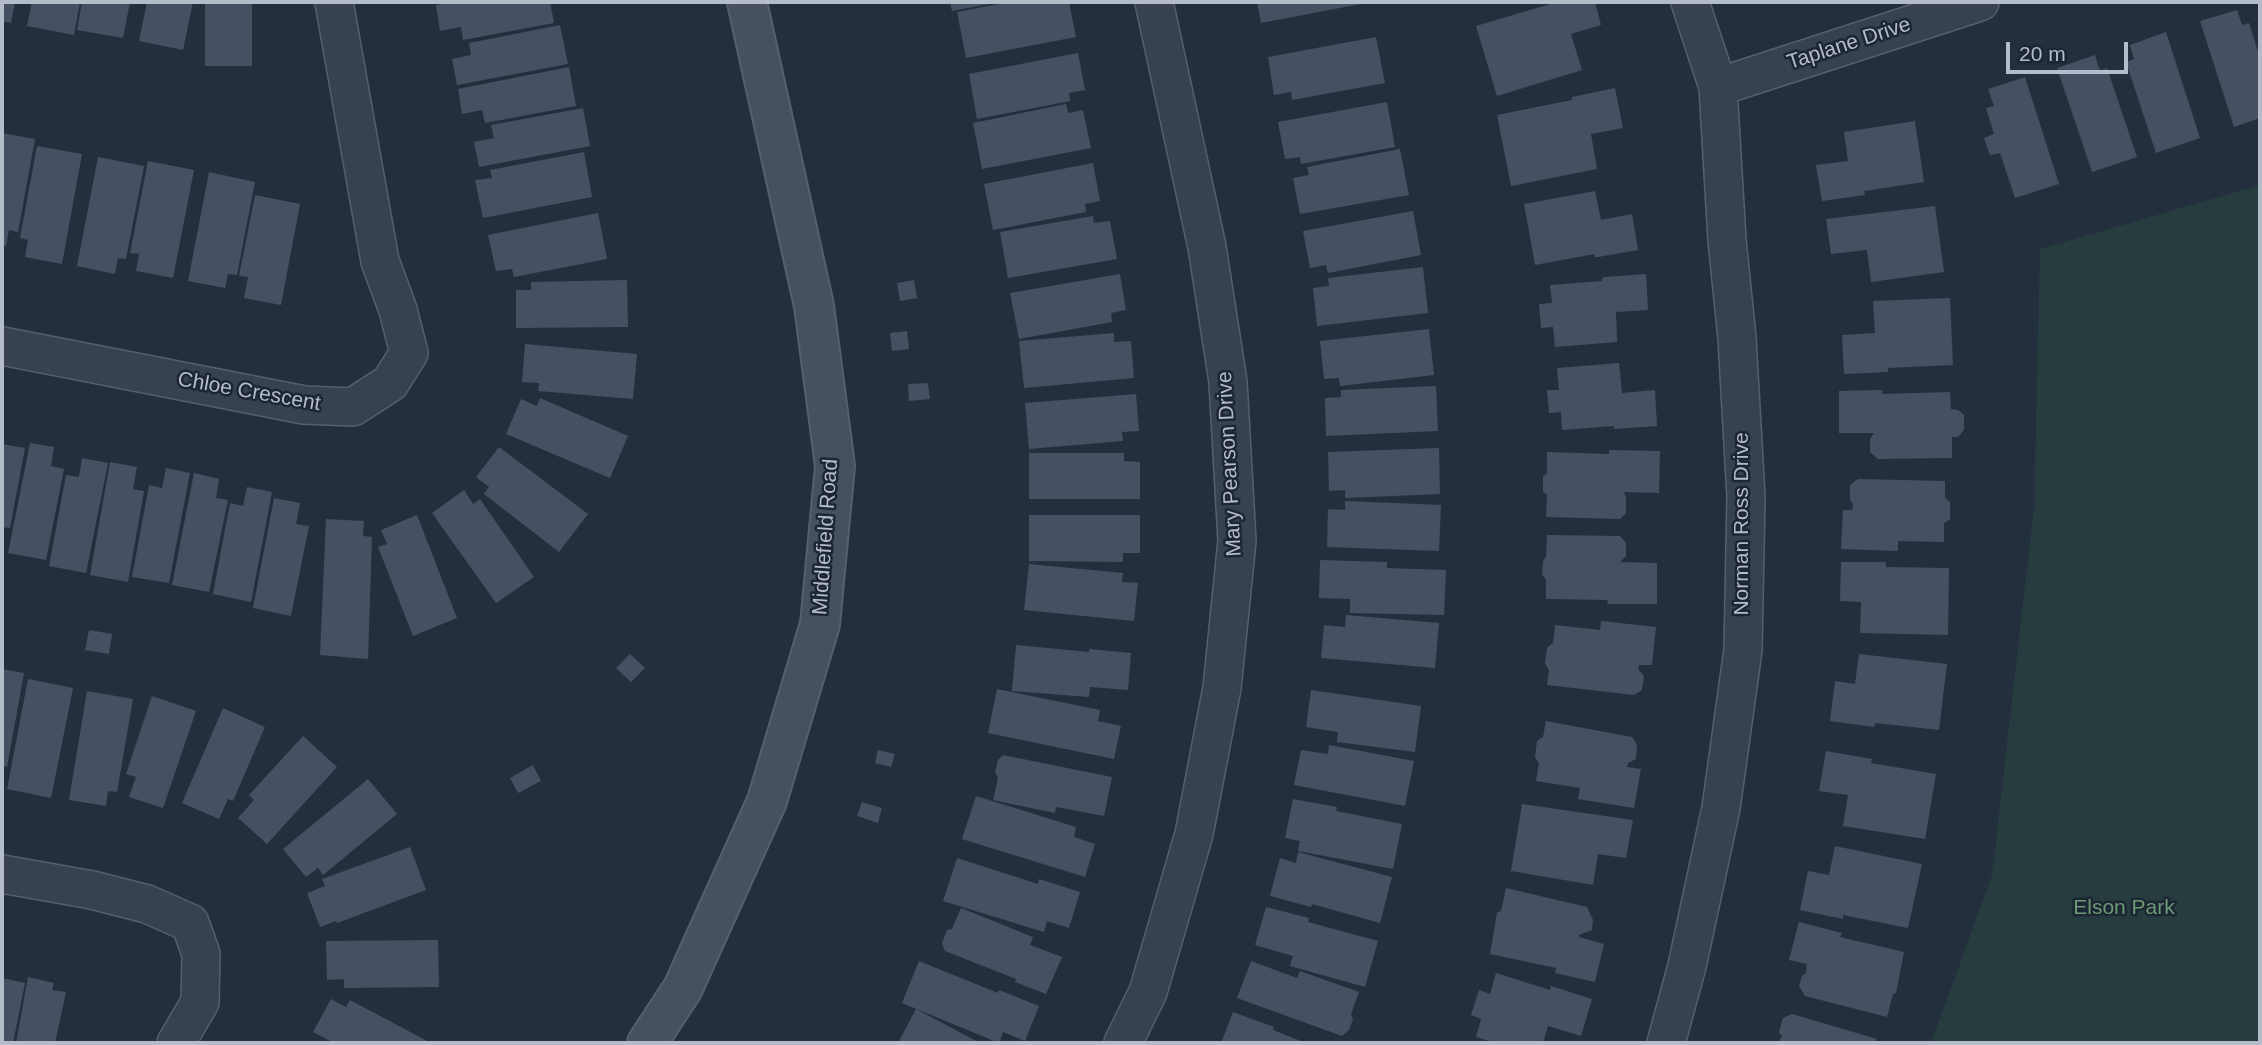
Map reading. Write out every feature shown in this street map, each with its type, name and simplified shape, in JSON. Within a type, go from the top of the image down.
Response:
[{"type":"main road","name":"Middlefield Road","points":[[647,1043],[683,988],[767,801],[820,624],[834,479],[835,466],[814,306],[747,2]]},
{"type":"street","name":"Chloe Crescent","points":[[2,346],[304,405],[353,407],[390,383],[410,353],[380,261],[334,2]]},
{"type":"street","name":"Mary Pearson Drive","points":[[1123,1043],[1148,992],[1194,834],[1222,688],[1237,541],[1228,382],[1207,247],[1154,2]]},
{"type":"street","name":"Norman Ross Drive","points":[[1665,1043],[1687,967],[1721,808],[1742,650],[1746,497],[1718,87],[1690,2]]},
{"type":"street","name":"Taplane Drive","points":[[1718,87],[1980,2]]},
{"type":"street","points":[[2,874],[92,890],[147,904],[190,923],[201,954],[200,1002],[176,1043]]},
{"type":"green space","name":"Elson Park","points":[[2260,185],[2260,1043],[1931,1043],[1992,875],[2034,507],[2040,249]]},
{"type":"building","points":[[2,2],[15,2],[11,23],[2,21]]},
{"type":"building","points":[[32,2],[80,2],[74,35],[27,26]]},
{"type":"building","points":[[82,2],[130,2],[123,38],[77,30]]},
{"type":"building","points":[[147,2],[193,2],[183,50],[139,41]]},
{"type":"building","points":[[205,2],[252,2],[252,66],[205,66]]},
{"type":"building","points":[[454,2],[550,2],[554,23],[463,40],[461,27],[440,31],[436,5]]},
{"type":"building","points":[[950,2],[993,2],[994,3],[952,11]]},
{"type":"building","points":[[1009,2],[1069,2],[1076,37],[966,58],[957,12]]},
{"type":"building","points":[[1257,2],[1366,2],[1366,3],[1261,23]]},
{"type":"building","points":[[1549,2],[1595,2],[1601,25],[1571,34],[1582,70],[1497,96],[1476,26],[1550,4]]},
{"type":"building","points":[[2237,10],[2242,25],[2249,23],[2260,58],[2260,118],[2234,127],[2200,21]]},
{"type":"building","points":[[560,25],[568,64],[457,85],[452,59],[471,55],[469,43]]},
{"type":"building","points":[[2166,32],[2200,138],[2156,153],[2126,62],[2134,59],[2130,45]]},
{"type":"building","points":[[1376,37],[1385,83],[1292,100],[1291,92],[1274,95],[1268,57]]},
{"type":"building","points":[[1078,53],[1085,90],[1069,93],[1070,101],[977,119],[969,74]]},
{"type":"building","points":[[2095,55],[2100,71],[2107,68],[2137,157],[2092,172],[2057,68]]},
{"type":"building","points":[[569,67],[576,106],[485,123],[482,110],[462,114],[458,89]]},
{"type":"building","points":[[2025,77],[2059,184],[2015,198],[2000,153],[1990,155],[1984,138],[1994,134],[1986,108],[1994,106],[1988,89]]},
{"type":"building","points":[[1615,88],[1623,128],[1591,134],[1597,169],[1511,186],[1497,115],[1572,100],[1572,97]]},
{"type":"building","points":[[1387,102],[1395,147],[1301,164],[1300,157],[1285,159],[1278,122]]},
{"type":"building","points":[[1066,104],[1068,113],[1083,110],[1091,148],[982,169],[973,123]]},
{"type":"building","points":[[583,108],[590,146],[479,167],[474,142],[494,138],[491,125]]},
{"type":"building","points":[[1915,121],[1924,182],[1864,191],[1865,195],[1822,201],[1816,165],[1848,161],[1844,132]]},
{"type":"building","points":[[2,133],[35,139],[18,232],[9,230],[6,246],[2,245]]},
{"type":"building","points":[[37,146],[82,154],[62,264],[25,257],[28,240],[20,238]]},
{"type":"building","points":[[1400,149],[1409,195],[1300,214],[1293,178],[1309,175],[1307,167]]},
{"type":"building","points":[[584,152],[592,197],[483,218],[475,180],[492,178],[490,170]]},
{"type":"building","points":[[98,157],[144,166],[126,259],[118,258],[115,274],[77,266]]},
{"type":"building","points":[[148,161],[194,170],[173,278],[136,271],[139,254],[130,253]]},
{"type":"building","points":[[1093,163],[1100,201],[1085,204],[1086,212],[993,230],[984,184]]},
{"type":"building","points":[[209,172],[255,182],[237,275],[228,274],[225,288],[188,281]]},
{"type":"building","points":[[1595,191],[1601,220],[1632,214],[1638,250],[1598,257],[1595,257],[1595,254],[1535,265],[1524,204]]},
{"type":"building","points":[[255,195],[300,204],[281,305],[244,298],[248,277],[239,276]]},
{"type":"building","points":[[1935,206],[1944,272],[1871,282],[1867,250],[1831,254],[1826,219]]},
{"type":"building","points":[[1413,211],[1421,255],[1328,273],[1326,265],[1310,268],[1303,231]]},
{"type":"building","points":[[598,213],[607,259],[514,277],[512,269],[496,271],[488,235]]},
{"type":"building","points":[[1093,216],[1094,223],[1110,221],[1117,259],[1008,278],[1000,232]]},
{"type":"building","points":[[1423,267],[1428,313],[1317,326],[1313,288],[1329,286],[1328,278]]},
{"type":"building","points":[[1120,274],[1126,310],[1111,313],[1112,322],[1019,339],[1010,293]]},
{"type":"building","points":[[1646,274],[1648,310],[1616,312],[1617,342],[1555,347],[1553,327],[1541,328],[1539,304],[1552,303],[1550,285]]},
{"type":"building","points":[[627,280],[628,327],[516,328],[516,290],[531,290],[531,282]]},
{"type":"building","points":[[914,280],[917,298],[900,301],[897,283]]},
{"type":"building","points":[[1950,298],[1953,365],[1888,368],[1888,372],[1844,374],[1842,335],[1875,333],[1873,301]]},
{"type":"building","points":[[1429,329],[1434,375],[1340,386],[1339,378],[1324,379],[1320,341]]},
{"type":"building","points":[[907,331],[909,349],[892,351],[890,333]]},
{"type":"building","points":[[1114,333],[1114,342],[1131,341],[1134,378],[1024,388],[1019,341]]},
{"type":"building","points":[[525,344],[637,354],[633,399],[538,391],[539,383],[522,382]]},
{"type":"building","points":[[1619,363],[1622,393],[1655,390],[1657,426],[1562,430],[1561,412],[1549,413],[1547,390],[1559,390],[1557,368]]},
{"type":"building","points":[[928,383],[930,399],[909,401],[908,384]]},
{"type":"building","points":[[1436,386],[1438,431],[1326,436],[1325,398],[1341,397],[1341,390]]},
{"type":"building","points":[[1882,390],[1882,394],[1950,392],[1951,409],[1964,415],[1964,430],[1958,437],[1952,437],[1952,458],[1878,459],[1870,452],[1870,439],[1874,433],[1839,433],[1839,391]]},
{"type":"building","points":[[1136,394],[1139,431],[1122,432],[1123,441],[1029,449],[1025,403]]},
{"type":"building","points":[[540,398],[628,436],[610,478],[506,434],[521,399],[537,406]]},
{"type":"building","points":[[30,443],[54,447],[51,466],[64,469],[46,560],[8,553]]},
{"type":"building","points":[[2,444],[25,448],[10,528],[2,527]]},
{"type":"building","points":[[499,447],[588,514],[559,552],[484,494],[489,487],[476,477]]},
{"type":"building","points":[[1439,448],[1440,494],[1345,498],[1345,490],[1329,491],[1328,452]]},
{"type":"building","points":[[1609,450],[1660,451],[1659,493],[1624,492],[1626,513],[1620,519],[1546,517],[1547,495],[1543,492],[1543,477],[1547,473],[1547,452],[1609,454]]},
{"type":"building","points":[[1029,453],[1124,453],[1124,461],[1140,462],[1140,499],[1029,499]]},
{"type":"building","points":[[82,458],[108,463],[86,573],[49,566],[66,475],[79,477]]},
{"type":"building","points":[[110,462],[137,467],[133,489],[144,491],[128,582],[90,575]]},
{"type":"building","points":[[166,468],[190,473],[169,583],[132,577],[149,485],[162,488]]},
{"type":"building","points":[[194,473],[219,479],[216,498],[228,500],[209,592],[172,585]]},
{"type":"building","points":[[1858,479],[1945,481],[1945,498],[1950,502],[1950,519],[1944,523],[1944,542],[1898,541],[1898,551],[1841,549],[1843,510],[1852,510],[1850,485]]},
{"type":"building","points":[[247,487],[272,492],[251,602],[213,594],[230,503],[243,506]]},
{"type":"building","points":[[464,490],[473,504],[480,499],[534,577],[496,603],[432,513]]},
{"type":"building","points":[[274,498],[300,503],[296,524],[309,526],[291,616],[253,608]]},
{"type":"building","points":[[1345,501],[1441,505],[1439,551],[1327,547],[1328,509],[1345,510]]},
{"type":"building","points":[[417,515],[457,618],[413,636],[378,547],[387,544],[381,530]]},
{"type":"building","points":[[1029,515],[1140,515],[1140,553],[1123,553],[1123,562],[1029,561]]},
{"type":"building","points":[[326,519],[364,521],[363,536],[372,537],[368,659],[320,655]]},
{"type":"building","points":[[1547,535],[1620,536],[1626,543],[1626,556],[1620,562],[1657,563],[1657,604],[1607,604],[1608,600],[1546,599],[1546,579],[1542,575]]},
{"type":"building","points":[[1320,560],[1387,562],[1387,568],[1446,570],[1444,615],[1350,613],[1350,599],[1319,598]]},
{"type":"building","points":[[1841,562],[1886,562],[1886,567],[1949,568],[1948,635],[1860,633],[1861,602],[1840,601]]},
{"type":"building","points":[[1029,564],[1123,573],[1122,582],[1138,583],[1134,621],[1024,610]]},
{"type":"building","points":[[1346,615],[1439,623],[1435,668],[1321,658],[1324,625],[1345,627]]},
{"type":"building","points":[[1601,621],[1656,627],[1652,665],[1639,665],[1638,669],[1644,676],[1642,690],[1634,695],[1547,685],[1547,648],[1553,643],[1555,625],[1600,630]]},
{"type":"building","points":[[89,630],[112,634],[109,654],[85,650]]},
{"type":"building","points":[[1016,645],[1131,653],[1128,690],[1090,687],[1089,697],[1012,691]]},
{"type":"building","points":[[630,654],[645,668],[631,682],[616,668]]},
{"type":"building","points":[[1859,654],[1947,664],[1939,730],[1875,723],[1874,727],[1830,721],[1835,681],[1855,684]]},
{"type":"building","points":[[2,669],[24,673],[7,767],[2,766]]},
{"type":"building","points":[[28,679],[73,688],[51,798],[7,789]]},
{"type":"building","points":[[997,689],[1100,710],[1098,721],[1121,726],[1114,759],[988,733]]},
{"type":"building","points":[[1311,690],[1421,706],[1415,752],[1337,742],[1338,732],[1306,727]]},
{"type":"building","points":[[87,691],[133,699],[117,792],[108,791],[106,806],[69,800]]},
{"type":"building","points":[[152,696],[196,711],[163,808],[129,797],[136,777],[126,774]]},
{"type":"building","points":[[223,708],[265,727],[233,801],[228,799],[219,819],[182,803]]},
{"type":"building","points":[[1546,721],[1632,737],[1637,745],[1636,759],[1628,763],[1627,767],[1641,769],[1634,808],[1578,799],[1580,788],[1536,781],[1539,763],[1535,757],[1537,741],[1543,737]]},
{"type":"building","points":[[303,736],[337,767],[267,844],[238,818],[254,800],[249,795]]},
{"type":"building","points":[[1329,745],[1414,761],[1405,806],[1294,785],[1301,750],[1328,754]]},
{"type":"building","points":[[878,750],[895,754],[891,767],[875,763]]},
{"type":"building","points":[[1826,751],[1872,759],[1871,763],[1936,774],[1925,839],[1843,826],[1848,795],[1819,791]]},
{"type":"building","points":[[1003,755],[1112,777],[1104,816],[1056,807],[1055,813],[993,800],[998,778],[995,772],[998,760]]},
{"type":"building","points":[[533,765],[541,781],[518,793],[510,778]]},
{"type":"building","points":[[368,779],[397,814],[323,875],[318,868],[306,877],[283,849]]},
{"type":"building","points":[[976,796],[1076,827],[1074,837],[1095,844],[1085,877],[962,839]]},
{"type":"building","points":[[1293,799],[1402,824],[1393,869],[1298,851],[1300,841],[1285,838]]},
{"type":"building","points":[[862,802],[882,808],[878,823],[857,816]]},
{"type":"building","points":[[1522,804],[1633,820],[1626,858],[1598,854],[1593,885],[1511,871]]},
{"type":"building","points":[[1835,846],[1922,864],[1908,928],[1843,915],[1843,919],[1800,910],[1808,871],[1829,875]]},
{"type":"building","points":[[410,847],[426,890],[320,927],[307,893],[325,886],[322,879]]},
{"type":"building","points":[[1298,852],[1392,877],[1380,923],[1312,904],[1311,907],[1270,896],[1280,858],[1296,863]]},
{"type":"building","points":[[957,858],[1038,884],[1039,879],[1080,892],[1069,928],[1047,921],[1044,932],[943,901]]},
{"type":"building","points":[[1506,888],[1587,907],[1593,920],[1592,930],[1579,937],[1604,944],[1595,982],[1555,973],[1556,968],[1490,954],[1497,913],[1501,911]]},
{"type":"building","points":[[1266,907],[1309,918],[1308,922],[1378,941],[1365,987],[1290,966],[1293,956],[1255,945]]},
{"type":"building","points":[[961,908],[1033,937],[1030,945],[1062,957],[1046,994],[945,951],[942,943],[947,930],[952,929]]},
{"type":"building","points":[[1799,922],[1842,933],[1840,937],[1904,952],[1896,993],[1893,994],[1887,1017],[1805,996],[1799,986],[1806,973],[1807,964],[1789,960]]},
{"type":"building","points":[[438,940],[439,987],[344,988],[344,979],[327,980],[326,941]]},
{"type":"building","points":[[919,961],[998,993],[999,990],[1039,1006],[1025,1041],[1003,1032],[999,1043],[902,1003]]},
{"type":"building","points":[[1251,961],[1297,978],[1300,971],[1359,992],[1351,1014],[1353,1019],[1349,1030],[1342,1036],[1237,998]]},
{"type":"building","points":[[1496,973],[1550,990],[1551,986],[1592,999],[1581,1036],[1548,1026],[1543,1043],[1496,1043],[1476,1037],[1481,1019],[1471,1015],[1479,990],[1490,994]]},
{"type":"building","points":[[28,977],[54,983],[52,990],[66,992],[55,1043],[16,1043]]},
{"type":"building","points":[[2,978],[25,983],[13,1043],[2,1043]]},
{"type":"building","points":[[331,999],[346,1007],[350,1000],[431,1043],[334,1043],[313,1032]]},
{"type":"building","points":[[916,1009],[980,1043],[898,1043]]},
{"type":"building","points":[[1233,1012],[1274,1027],[1273,1030],[1306,1043],[1221,1043]]},
{"type":"building","points":[[1792,1014],[1877,1039],[1875,1043],[1778,1043],[1782,1036],[1779,1032],[1783,1018]]}]
